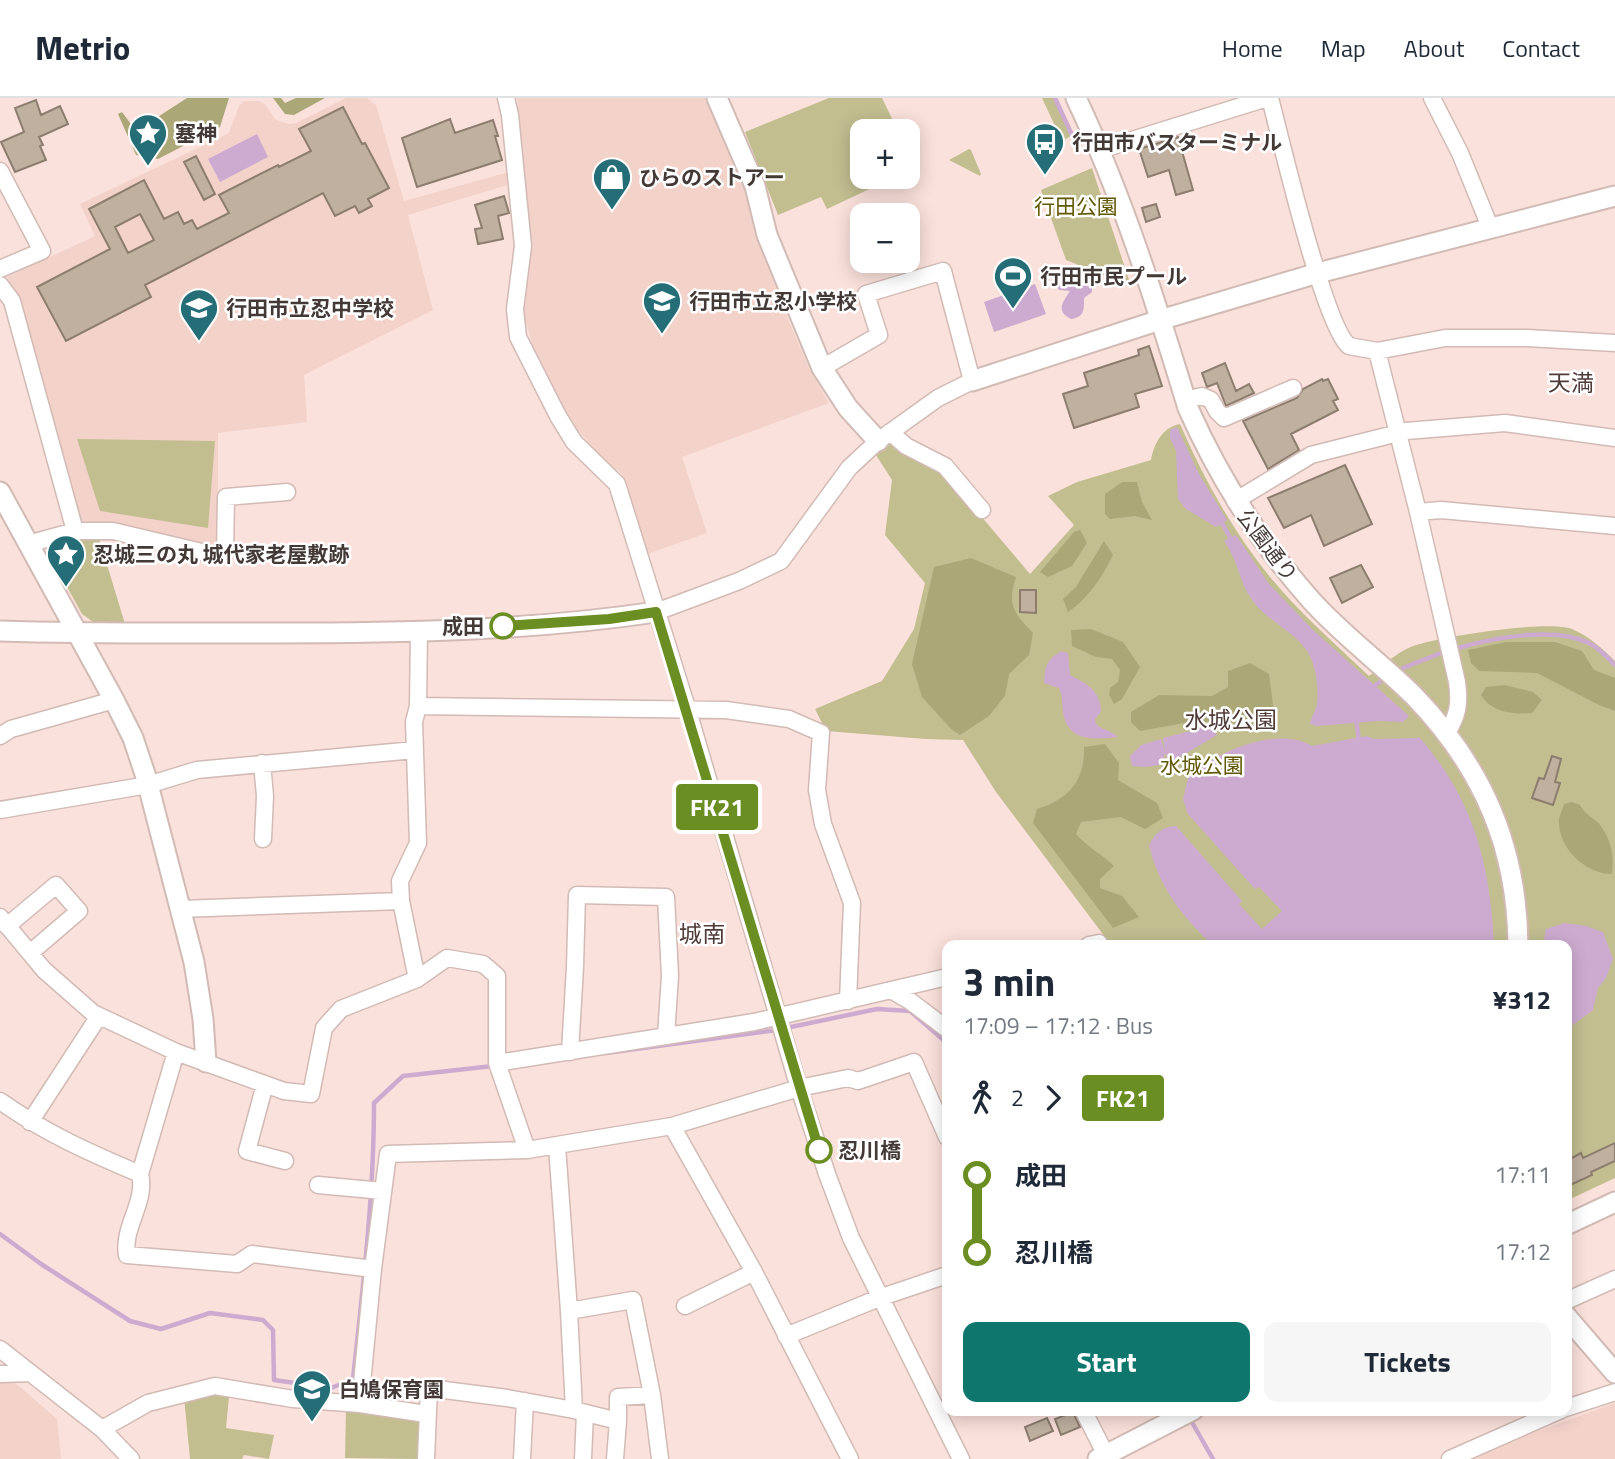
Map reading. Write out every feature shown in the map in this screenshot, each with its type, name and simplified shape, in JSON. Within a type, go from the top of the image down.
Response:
[{"type":"street","points":[[506,98],[523,246],[515,309],[518,337],[574,442],[617,484],[688,711],[799,1088],[851,1238],[961,1459]]},
{"type":"street","points":[[717,98],[755,186],[767,235],[822,369],[848,408],[884,436],[945,466],[982,510]]},
{"type":"street","name":"公園通り","points":[[1076,98],[1100,150],[1185,400],[1200,435],[1235,501],[1269,550],[1341,633],[1413,696],[1447,733],[1466,759],[1494,813],[1513,879],[1518,940]]},
{"type":"street","points":[[1100,150],[1268,98],[1318,273],[1343,341],[1349,346],[1377,351],[1446,338],[1527,338],[1615,343]]},
{"type":"street","points":[[1432,98],[1460,153],[1490,227]]},
{"type":"street","points":[[0,171],[43,251],[0,269]]},
{"type":"street","points":[[0,631],[419,631],[609,619],[656,612],[739,581],[781,561],[849,468],[884,436],[938,398],[972,381],[1160,320],[1318,273],[1615,196]]},
{"type":"street","points":[[822,369],[878,335],[866,294],[943,271],[972,381]]},
{"type":"street","points":[[0,285],[12,301],[75,531]]},
{"type":"street","points":[[1377,351],[1418,512],[1459,693],[1458,715],[1447,733]]},
{"type":"street","points":[[1185,400],[1202,396],[1211,400],[1224,418],[1293,388]]},
{"type":"street","points":[[1235,501],[1311,455],[1398,433],[1505,423],[1615,438]]},
{"type":"street","points":[[0,492],[133,738],[194,961],[203,1019],[205,1062]]},
{"type":"street","points":[[28,544],[75,531],[113,531],[210,554],[225,554],[226,497],[287,492]]},
{"type":"street","points":[[1418,512],[1441,510],[1615,526]]},
{"type":"street","points":[[417,979],[401,901],[400,881],[418,843],[414,722],[418,706],[419,631]]},
{"type":"street","points":[[0,736],[11,729],[114,700]]},
{"type":"street","points":[[418,706],[726,710],[789,719],[821,733],[817,790],[823,824],[852,904],[848,1001]]},
{"type":"street","points":[[0,810],[148,785],[197,769],[415,750]]},
{"type":"street","points":[[262,763],[265,796],[263,839]]},
{"type":"street","points":[[30,953],[79,911],[56,885],[3,922],[44,970],[93,1013],[176,1052],[284,1091],[311,1094],[324,1028],[341,1009],[417,979],[447,958],[482,964],[497,976],[497,1063],[527,1150]]},
{"type":"street","points":[[570,1052],[577,895],[666,897],[670,976],[666,1036]]},
{"type":"street","points":[[181,909],[401,901]]},
{"type":"street","points":[[497,1063],[779,1017],[942,978]]},
{"type":"street","points":[[891,990],[942,1026]]},
{"type":"street","points":[[30,1122],[99,1016]]},
{"type":"street","points":[[176,1052],[140,1174],[144,1187],[125,1245],[127,1255],[237,1265],[252,1254],[373,1269]]},
{"type":"street","points":[[360,1404],[373,1269],[388,1154],[527,1150],[672,1126],[799,1088],[848,1078],[858,1081],[914,1062],[942,1126]]},
{"type":"street","points":[[265,1084],[247,1151],[285,1161]]},
{"type":"street","points":[[0,1101],[64,1141],[140,1174]]},
{"type":"street","points":[[672,1126],[754,1272],[850,1459]]},
{"type":"street","points":[[556,1146],[583,1459]]},
{"type":"street","points":[[318,1185],[383,1191]]},
{"type":"street","points":[[1572,1222],[1615,1202]]},
{"type":"street","points":[[685,1306],[754,1272]]},
{"type":"street","points":[[786,1336],[879,1298],[942,1277]]},
{"type":"street","points":[[1572,1298],[1615,1279]]},
{"type":"street","points":[[569,1311],[633,1300],[652,1395],[660,1459]]},
{"type":"street","points":[[1572,1323],[1615,1373]]},
{"type":"street","points":[[0,1349],[102,1429],[131,1459]]},
{"type":"street","points":[[0,1374],[30,1373]]},
{"type":"street","points":[[102,1429],[148,1403],[215,1386],[293,1399],[360,1404],[426,1414]]},
{"type":"street","points":[[426,1459],[429,1388],[525,1401],[618,1421]]},
{"type":"street","points":[[1572,1406],[1615,1392]]},
{"type":"street","points":[[615,1459],[618,1397],[652,1395]]},
{"type":"street","points":[[522,1459],[525,1401]]},
{"type":"street","points":[[1085,1416],[1102,1457],[1181,1416]]},
{"type":"street","points":[[1450,1459],[1547,1416]]},
{"type":"shaded area","points":[[187,98],[229,98],[220,127],[158,159],[136,155],[118,114],[122,112],[136,131]]},
{"type":"shaded area","points":[[273,98],[281,98],[285,103],[296,98],[325,98],[294,115],[285,114]]},
{"type":"shaded area","name":"行田市立忍中学校","points":[[346,98],[367,98],[376,105],[404,201],[509,172],[511,184],[408,215],[433,310],[304,375],[307,422],[218,433],[218,549],[81,527],[7,277],[95,236],[80,204],[229,133],[239,106],[244,101],[259,101],[265,104],[276,120],[289,124]]},
{"type":"shaded area","name":"行田市立忍小学校","points":[[517,98],[707,98],[743,182],[754,233],[790,324],[809,368],[829,403],[682,457],[707,533],[647,554],[622,474],[601,457],[577,429],[547,381],[524,315],[531,246]]},
{"type":"shaded area","points":[[257,134],[268,157],[220,182],[208,159]]},
{"type":"shaded area","points":[[1078,269],[1083,272],[1079,282],[1088,283],[1092,292],[1084,298],[1081,314],[1071,319],[1062,310],[1070,291],[1059,290],[1053,281],[1055,275],[1060,274],[1072,279]]},
{"type":"shaded area","points":[[1035,284],[1046,314],[994,332],[984,302]]},
{"type":"shaded area","points":[[1177,427],[1199,474],[1227,520],[1216,527],[1186,509],[1178,499],[1176,451],[1170,438],[1170,430]]},
{"type":"shaded area","points":[[1122,482],[1137,482],[1142,502],[1152,520],[1135,516],[1110,519],[1105,514],[1105,494]]},
{"type":"shaded area","points":[[1080,530],[1087,543],[1072,566],[1048,577],[1040,572],[1074,532]]},
{"type":"shaded area","points":[[1236,535],[1269,584],[1313,630],[1409,716],[1403,722],[1379,721],[1317,726],[1310,724],[1318,697],[1316,674],[1311,659],[1298,640],[1261,610],[1249,595],[1224,541]]},
{"type":"shaded area","points":[[1104,541],[1113,555],[1094,586],[1068,612],[1063,599],[1076,587]]},
{"type":"shaded area","points":[[971,558],[1016,577],[1012,595],[1014,608],[1033,633],[1029,655],[1009,674],[1005,696],[989,716],[960,735],[951,729],[922,697],[912,664],[934,567]]},
{"type":"shaded area","points":[[1091,629],[1123,642],[1140,667],[1122,699],[1114,704],[1109,695],[1110,688],[1118,682],[1120,670],[1112,659],[1096,657],[1072,646],[1071,630]]},
{"type":"shaded area","points":[[1506,642],[1555,642],[1582,651],[1594,670],[1615,678],[1615,711],[1537,673],[1479,671],[1471,663],[1468,650]]},
{"type":"shaded area","points":[[1061,651],[1068,653],[1070,675],[1087,685],[1099,699],[1101,712],[1095,719],[1096,723],[1118,737],[1086,738],[1072,731],[1067,725],[1059,688],[1044,683],[1048,664]]},
{"type":"shaded area","points":[[1250,663],[1269,674],[1274,712],[1270,722],[1250,729],[1225,721],[1190,722],[1140,731],[1131,722],[1131,712],[1159,695],[1212,696],[1228,687],[1228,671]]},
{"type":"shaded area","points":[[1504,685],[1533,692],[1542,700],[1532,713],[1517,713],[1497,709],[1481,695],[1486,687]]},
{"type":"shaded area","points":[[1206,727],[1212,728],[1217,735],[1168,764],[1166,754],[1165,764],[1132,766],[1130,756],[1141,745],[1161,739],[1165,751],[1163,738]]},
{"type":"shaded area","points":[[1367,736],[1374,739],[1420,738],[1454,785],[1476,834],[1488,887],[1494,940],[1208,940],[1191,923],[1165,888],[1149,845],[1163,829],[1176,826],[1242,901],[1239,904],[1262,929],[1282,911],[1259,887],[1255,889],[1188,814],[1183,799],[1189,774],[1216,757],[1266,740],[1283,738],[1312,746]]},
{"type":"shaded area","points":[[1105,744],[1119,763],[1118,780],[1157,803],[1163,818],[1145,829],[1121,817],[1081,822],[1076,834],[1114,866],[1100,879],[1100,888],[1122,896],[1139,917],[1113,928],[1033,823],[1037,809],[1058,800],[1073,787],[1082,770],[1084,747]]},
{"type":"shaded area","points":[[1572,802],[1580,805],[1604,831],[1611,849],[1612,874],[1602,873],[1584,865],[1568,850],[1563,841],[1559,818],[1564,804]]},
{"type":"shaded area","points":[[1565,923],[1603,932],[1613,959],[1606,978],[1598,988],[1593,1010],[1572,1026],[1572,940],[1544,940],[1546,929]]},
{"type":"shaded area","points":[[0,1380],[12,1380],[57,1419],[61,1459],[0,1459]]},
{"type":"shaded area","points":[[1615,1403],[1615,1459],[1472,1459],[1511,1441]]},
{"type":"green space","points":[[829,98],[882,98],[892,119],[850,119],[850,189],[870,189],[827,209],[821,197],[778,215],[745,132]]},
{"type":"green space","points":[[1042,98],[1053,98],[1071,136],[1062,141]]},
{"type":"green space","points":[[969,149],[981,174],[980,176],[949,160]]},
{"type":"green space","name":"行田公園","points":[[1092,168],[1131,286],[1066,260],[1041,190]]},
{"type":"green space","name":"水城公園","points":[[1180,424],[1220,504],[1270,577],[1318,628],[1369,676],[1413,646],[1469,634],[1540,626],[1572,629],[1601,647],[1615,661],[1615,1178],[1572,1198],[1572,940],[1107,940],[996,792],[963,740],[826,731],[815,709],[882,681],[914,629],[925,583],[885,535],[892,480],[876,455],[890,444],[942,470],[1030,574],[1074,525],[1048,496],[1077,482],[1151,460],[1160,437]]},
{"type":"green space","points":[[77,439],[215,441],[208,528],[100,511]]},
{"type":"green space","points":[[80,538],[99,538],[125,624],[96,624],[82,614],[45,547]]},
{"type":"green space","points":[[201,1394],[229,1397],[226,1428],[274,1435],[269,1459],[244,1455],[242,1459],[190,1459],[184,1397]]},
{"type":"green space","points":[[346,1409],[421,1417],[418,1459],[345,1458]]},
{"type":"building","points":[[36,100],[41,115],[60,106],[68,124],[39,137],[46,160],[15,172],[1,142],[24,132],[15,108]]},
{"type":"building","points":[[343,107],[389,188],[368,199],[372,206],[359,213],[355,206],[335,216],[323,193],[145,285],[151,297],[66,341],[37,287],[110,249],[89,209],[144,180],[164,219],[178,212],[184,224],[192,220],[197,229],[229,213],[219,195],[311,151],[299,129]],"holes":[[[140,214],[154,240],[128,253],[115,227]]]},
{"type":"building","points":[[450,119],[455,133],[493,120],[502,160],[417,187],[402,138]]},
{"type":"building","points":[[1178,137],[1193,190],[1176,195],[1169,170],[1148,177],[1139,149]]},
{"type":"building","points":[[196,156],[215,194],[204,200],[184,162]]},
{"type":"building","points":[[504,196],[509,213],[498,216],[503,239],[478,244],[475,229],[482,228],[475,205]]},
{"type":"building","points":[[1156,204],[1160,217],[1146,222],[1142,208]]},
{"type":"building","points":[[1149,346],[1162,386],[1135,394],[1139,407],[1074,428],[1063,394],[1088,386],[1084,373],[1139,355],[1138,350]]},
{"type":"building","points":[[1225,363],[1236,391],[1249,384],[1254,393],[1226,406],[1217,383],[1207,387],[1202,373]]},
{"type":"building","points":[[1322,379],[1328,379],[1338,399],[1333,401],[1338,410],[1291,434],[1299,450],[1268,469],[1243,421],[1297,398],[1303,389]]},
{"type":"building","points":[[1345,465],[1372,524],[1324,546],[1311,515],[1284,528],[1268,498]]},
{"type":"building","points":[[1361,565],[1373,587],[1342,603],[1330,578]]},
{"type":"building","points":[[1020,590],[1036,590],[1036,613],[1020,612]]},
{"type":"building","points":[[1552,756],[1561,759],[1555,782],[1560,783],[1553,805],[1532,798],[1539,778],[1544,779]]},
{"type":"building","points":[[1615,1143],[1615,1161],[1572,1184],[1572,1158],[1581,1153],[1583,1158]]},
{"type":"building","points":[[1075,1416],[1080,1427],[1061,1435],[1055,1419]]},
{"type":"building","points":[[1047,1418],[1053,1431],[1030,1441],[1025,1427]]},
{"type":"waterway","points":[[1055,98],[1072,135]]},
{"type":"waterway","points":[[1222,523],[1232,541]]},
{"type":"waterway","points":[[1458,648],[1524,635],[1559,635],[1589,643],[1615,665]]},
{"type":"waterway","points":[[1403,668],[1441,653]]},
{"type":"waterway","points":[[1371,688],[1380,682]]},
{"type":"waterway","points":[[1356,718],[1359,741]]},
{"type":"waterway","points":[[786,1028],[877,1009],[910,1011],[942,1039]]},
{"type":"waterway","points":[[606,1053],[777,1030]]},
{"type":"waterway","points":[[0,1234],[41,1264],[130,1321],[161,1329],[210,1313],[263,1320],[273,1330],[274,1380],[331,1388],[353,1379],[370,1207],[374,1103],[403,1076],[493,1066]]},
{"type":"waterway","points":[[1189,1417],[1213,1459]]},
{"type":"bus line","name":"FK21","points":[[503,626],[609,619],[656,612],[819,1150]]},
{"type":"place","name":"塞神","points":[[148,167]]},
{"type":"place","name":"行田市バスターミナル","points":[[1045,176]]},
{"type":"place","name":"ひらのストアー","points":[[612,211]]},
{"type":"place","name":"行田市民プール","points":[[1013,310]]},
{"type":"place","name":"行田市立忍小学校","points":[[662,335]]},
{"type":"place","name":"行田市立忍中学校","points":[[199,342]]},
{"type":"place","name":"忍城三の丸 城代家老屋敷跡","points":[[66,588]]},
{"type":"place","name":"成田","points":[[503,626]]},
{"type":"place","name":"忍川橋","points":[[819,1150]]},
{"type":"place","name":"白鳩保育園","points":[[312,1423]]},
{"type":"district","name":"天満","points":[[1571,382]]},
{"type":"district","name":"水城公園","points":[[1231,719]]},
{"type":"district","name":"城南","points":[[702,933]]}]
